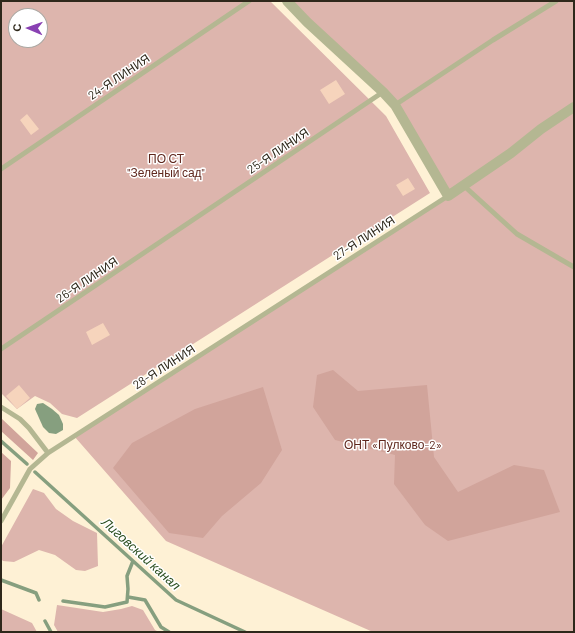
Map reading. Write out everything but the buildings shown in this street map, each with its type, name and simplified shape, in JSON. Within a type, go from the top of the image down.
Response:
[{"type":"street","points":[[287,1],[307,22],[383,92],[395,105],[448,196],[511,153],[541,129],[574,107]]},
{"type":"lane","name":"24-Я ЛИНИЯ","points":[[1,169],[249,1]]},
{"type":"lane","points":[[395,105],[493,40],[556,1]]},
{"type":"lane","name":"25-Я ЛИНИЯ","points":[[184,227],[383,92]]},
{"type":"lane","points":[[463,186],[517,234],[574,267]]},
{"type":"lane","name":"27-Я ЛИНИЯ","points":[[290,298],[448,196]]},
{"type":"lane","name":"26-Я ЛИНИЯ","points":[[1,349],[184,227]]},
{"type":"lane","name":"28-Я ЛИНИЯ","points":[[1,522],[30,469],[48,453],[290,298]]},
{"type":"lane","points":[[1,407],[20,419],[30,428],[48,453]]},
{"type":"green space","name":"ПО СТ \"Зеленый сад\"","points":[[270,1],[386,116],[430,193],[77,418],[62,414],[50,403],[35,396],[17,409],[1,393],[1,2]]},
{"type":"green space","name":"ОНТ «Пулково-2»","points":[[287,1],[574,1],[574,632],[373,632],[166,541],[74,436],[448,196],[395,105]]},
{"type":"green space","points":[[333,370],[358,391],[427,385],[434,457],[458,492],[514,465],[544,470],[560,512],[448,541],[425,525],[394,484],[395,455],[335,440],[313,407],[317,375]]},
{"type":"green space","points":[[263,387],[282,450],[261,483],[222,516],[203,538],[169,533],[113,468],[132,443],[195,409]]},
{"type":"green space","points":[[1,418],[38,453],[33,460],[1,431]]},
{"type":"green space","points":[[1,452],[11,461],[10,488],[1,500]]},
{"type":"green space","points":[[33,489],[44,493],[56,509],[73,521],[97,533],[98,566],[85,571],[76,570],[55,555],[39,550],[14,562],[3,561],[1,559],[1,547]]},
{"type":"green space","points":[[57,605],[103,612],[132,606],[143,610],[155,630],[159,632],[58,632],[54,625]]},
{"type":"green space","points":[[1,609],[32,623],[37,632],[1,632]]},
{"type":"shaded area","points":[[43,403],[59,415],[63,424],[63,430],[56,434],[49,433],[43,427],[35,409],[37,404]]},
{"type":"waterway","name":"Лиговский канал","points":[[1,441],[27,464]]},
{"type":"waterway","name":"Лиговский канал","points":[[35,472],[176,600],[245,632]]},
{"type":"waterway","points":[[63,601],[105,607],[127,602],[127,576],[133,561]]},
{"type":"waterway","points":[[1,580],[36,593],[39,600]]},
{"type":"waterway","points":[[128,597],[145,600],[161,627],[169,632]]},
{"type":"waterway","points":[[45,621],[51,632]]}]
